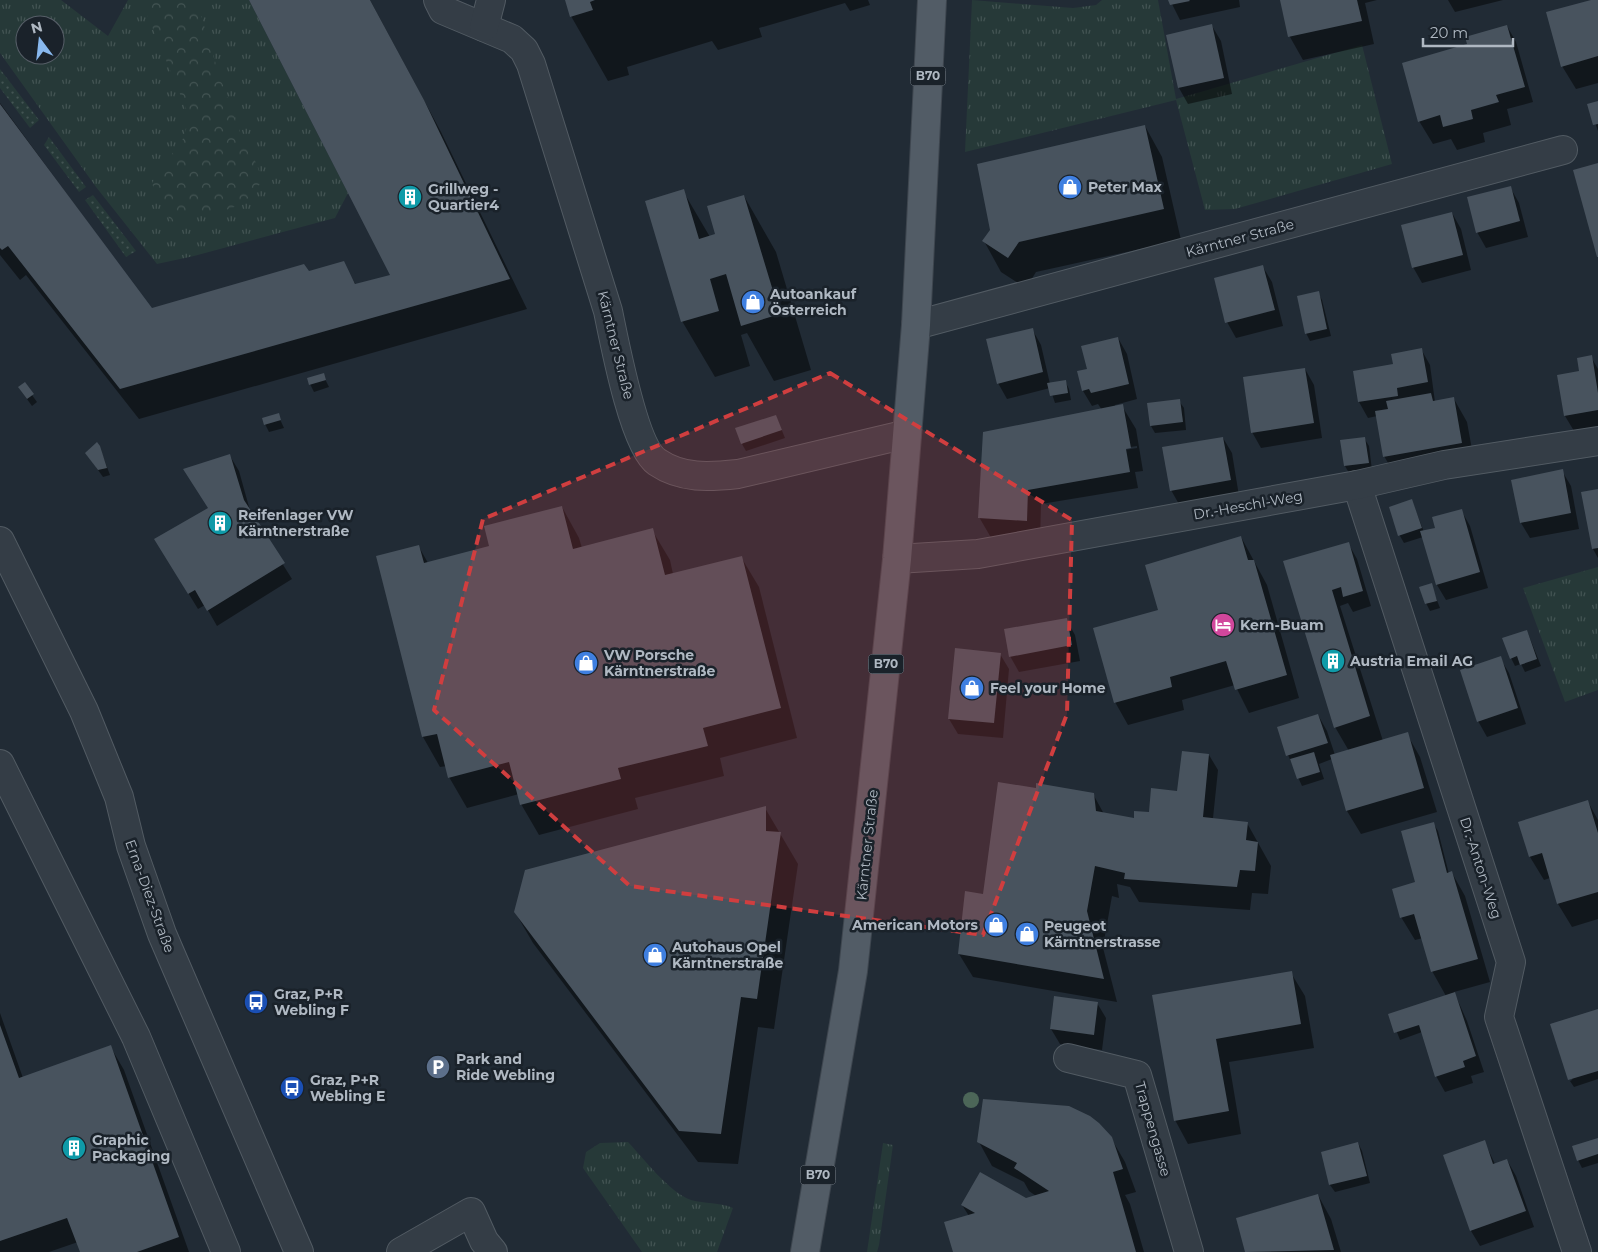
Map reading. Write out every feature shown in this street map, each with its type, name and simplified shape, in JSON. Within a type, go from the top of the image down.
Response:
[{"type":"main road","name":"Kärntner Straße","points":[[805,1252],[853,972],[898,558],[916,325],[932,0]]},
{"type":"street","name":"Kärntner Straße","points":[[438,0],[444,10],[512,39],[524,50],[531,64],[608,311],[639,435],[655,461],[677,473],[695,477],[721,476],[738,474],[907,434]]},
{"type":"street","points":[[484,28],[491,0]]},
{"type":"street","name":"Kärntner Straße","points":[[916,325],[1563,150]]},
{"type":"street","name":"Dr.-Heschl-Weg","points":[[898,558],[978,554],[1357,485],[1444,465],[1598,441]]},
{"type":"street","name":"Dr.-Anton-Weg","points":[[1357,485],[1511,962],[1499,1017],[1577,1252]]},
{"type":"street","name":"Erna-Diez-Straße","points":[[0,541],[84,711],[119,797],[131,846],[162,934],[299,1252]]},
{"type":"street","points":[[0,764],[136,1037],[226,1252]]},
{"type":"street","name":"Trappengasse","points":[[1068,1058],[1137,1075],[1188,1252]]},
{"type":"street","points":[[401,1252],[472,1212],[484,1241],[493,1252]]},
{"type":"highlighted area","points":[[830,373],[1072,520],[1067,714],[983,935],[630,886],[434,710],[483,519]]},
{"type":"green space","points":[[0,0],[61,0],[108,36],[128,0],[249,0],[348,193],[335,218],[194,256],[157,264],[96,187],[0,53]]},
{"type":"green space","points":[[141,0],[197,0],[211,50],[228,99],[243,138],[256,162],[260,176],[261,183],[243,204],[214,214],[192,216],[172,224],[152,184],[159,168],[181,144],[190,118]]},
{"type":"green space","points":[[972,0],[1073,8],[1096,5],[1102,0],[1158,0],[1176,99],[1362,45],[1392,164],[1235,209],[1205,210],[1176,100],[965,152]]},
{"type":"green space","points":[[0,69],[39,120],[30,128],[0,88]]},
{"type":"green space","points":[[49,137],[86,187],[79,192],[44,145]]},
{"type":"green space","points":[[93,195],[136,251],[126,257],[85,200]]},
{"type":"green space","points":[[1598,567],[1598,690],[1565,702],[1523,588]]},
{"type":"green space","points":[[628,1142],[666,1183],[683,1196],[691,1200],[733,1208],[717,1252],[642,1252],[583,1168],[586,1152],[600,1143]]},
{"type":"green space","points":[[883,1143],[893,1145],[879,1245],[877,1252],[867,1252]]},
{"type":"building","name":"Grillweg - Quartier4","points":[[249,0],[370,0],[424,100],[510,279],[120,389],[8,246],[2,250],[0,248],[0,104],[152,308],[304,264],[309,271],[344,261],[355,284],[390,275]]},
{"type":"building","points":[[565,0],[595,0],[590,2],[593,10],[570,17]]},
{"type":"building","points":[[1168,0],[1189,0],[1190,1],[1170,5]]},
{"type":"building","points":[[1280,0],[1357,0],[1362,21],[1288,37]]},
{"type":"building","points":[[1591,0],[1598,0],[1598,56],[1561,67],[1546,12]]},
{"type":"building","points":[[1212,24],[1224,78],[1178,88],[1166,35]]},
{"type":"building","points":[[1507,25],[1525,87],[1496,95],[1499,102],[1471,110],[1473,119],[1443,127],[1440,115],[1418,122],[1402,63],[1467,44],[1465,37]]},
{"type":"building","points":[[1598,101],[1598,124],[1593,125],[1587,104]]},
{"type":"building","name":"Peter Max","points":[[1145,125],[1164,209],[1019,242],[1008,258],[982,241],[990,230],[977,164]]},
{"type":"building","points":[[1598,163],[1598,257],[1597,257],[1573,170]]},
{"type":"building","points":[[1511,186],[1520,221],[1476,233],[1467,197]]},
{"type":"building","points":[[684,189],[699,239],[715,234],[707,206],[744,195],[780,314],[741,326],[726,274],[710,279],[719,311],[681,322],[645,201]]},
{"type":"building","points":[[1452,212],[1463,255],[1412,268],[1401,225]]},
{"type":"building","points":[[1263,265],[1275,310],[1225,323],[1214,278]]},
{"type":"building","points":[[1319,291],[1327,329],[1305,334],[1297,296]]},
{"type":"building","points":[[1033,328],[1043,372],[997,384],[986,339]]},
{"type":"building","points":[[1118,337],[1129,384],[1091,393],[1089,389],[1082,391],[1077,371],[1087,369],[1081,346]]},
{"type":"building","points":[[1422,348],[1428,382],[1397,388],[1398,396],[1358,402],[1353,371],[1393,364],[1391,354]]},
{"type":"building","points":[[1592,355],[1598,393],[1598,410],[1564,416],[1557,375],[1579,371],[1577,358]]},
{"type":"building","points":[[1305,368],[1314,423],[1251,433],[1243,377]]},
{"type":"building","points":[[324,373],[326,380],[309,385],[307,378]]},
{"type":"building","points":[[1066,380],[1068,393],[1050,396],[1047,383]]},
{"type":"building","points":[[25,382],[34,394],[27,399],[18,387]]},
{"type":"building","points":[[1431,393],[1433,401],[1454,397],[1462,443],[1383,457],[1375,411],[1388,409],[1386,401]]},
{"type":"building","points":[[1180,399],[1183,422],[1150,426],[1147,403]]},
{"type":"building","points":[[1123,404],[1131,448],[1126,449],[1130,472],[1028,490],[1027,521],[978,518],[983,432]]},
{"type":"building","points":[[279,413],[281,420],[264,425],[262,418]]},
{"type":"building","points":[[776,415],[782,430],[741,444],[735,428]]},
{"type":"building","points":[[1223,437],[1231,480],[1170,491],[1162,447]]},
{"type":"building","points":[[1365,437],[1369,463],[1344,466],[1340,440]]},
{"type":"building","points":[[97,442],[107,468],[98,470],[85,453]]},
{"type":"building","name":"Reifenlager VW Kärntnerstraße","points":[[230,454],[244,500],[285,563],[207,611],[195,590],[188,594],[154,539],[208,508],[183,469]]},
{"type":"building","points":[[1563,469],[1571,513],[1520,523],[1511,480]]},
{"type":"building","points":[[1598,489],[1598,548],[1592,549],[1581,492]]},
{"type":"building","points":[[1412,499],[1422,528],[1398,536],[1389,507]]},
{"type":"building","name":"VW Porsche Kärntnerstraße","points":[[562,506],[573,549],[653,528],[665,575],[742,556],[781,708],[703,728],[708,746],[618,768],[621,779],[520,805],[509,762],[448,778],[437,734],[422,737],[376,556],[419,545],[424,563],[489,546],[484,526]]},
{"type":"building","points":[[1462,509],[1480,572],[1436,585],[1420,531],[1435,528],[1432,517]]},
{"type":"building","points":[[1241,536],[1248,560],[1254,560],[1287,675],[1235,690],[1226,661],[1170,677],[1172,687],[1114,703],[1093,628],[1158,610],[1145,565]]},
{"type":"building","name":"Austria Email AG","points":[[1349,542],[1363,591],[1343,597],[1341,587],[1332,590],[1370,716],[1334,728],[1283,561]]},
{"type":"building","points":[[1432,583],[1437,601],[1425,604],[1419,587]]},
{"type":"building","points":[[1067,618],[1072,645],[1009,657],[1004,629]]},
{"type":"building","points":[[1527,630],[1537,659],[1520,665],[1517,656],[1510,659],[1502,638]]},
{"type":"building","points":[[955,648],[1001,653],[994,723],[948,719]]},
{"type":"building","points":[[1501,656],[1518,708],[1477,722],[1460,670]]},
{"type":"building","points":[[1318,714],[1328,743],[1286,756],[1277,727]]},
{"type":"building","points":[[1408,732],[1424,788],[1346,811],[1330,755]]},
{"type":"building","points":[[1182,751],[1209,754],[1203,817],[1248,822],[1246,840],[1258,842],[1255,871],[1240,870],[1237,887],[1124,879],[1125,873],[1095,866],[1087,911],[1104,979],[958,954],[965,891],[983,894],[998,782],[1036,788],[1036,783],[1094,793],[1096,811],[1134,818],[1134,811],[1149,812],[1151,788],[1177,791]]},
{"type":"building","points":[[1314,752],[1320,772],[1297,779],[1290,759]]},
{"type":"building","points":[[1588,800],[1598,833],[1598,892],[1557,904],[1542,853],[1529,857],[1518,822]]},
{"type":"building","name":"Autohaus Opel Kärntnerstraße","points":[[766,806],[766,831],[781,832],[757,999],[741,997],[721,1134],[679,1131],[514,912],[525,870]]},
{"type":"building","points":[[1434,822],[1447,873],[1452,871],[1478,959],[1431,972],[1414,914],[1400,918],[1392,889],[1415,882],[1401,831]]},
{"type":"building","points":[[1292,971],[1301,1024],[1216,1039],[1229,1111],[1174,1121],[1152,995]]},
{"type":"building","points":[[1455,992],[1476,1056],[1463,1061],[1465,1067],[1435,1077],[1419,1025],[1394,1033],[1388,1014]]},
{"type":"building","points":[[1054,996],[1098,1002],[1094,1035],[1050,1029]]},
{"type":"building","points":[[1598,1009],[1598,1071],[1568,1080],[1550,1024]]},
{"type":"building","name":"Graphic Packaging","points":[[0,1025],[19,1078],[111,1045],[179,1237],[137,1252],[80,1252],[67,1218],[0,1241]]},
{"type":"building","points":[[983,1099],[1069,1106],[1090,1116],[1099,1123],[1112,1137],[1123,1169],[1113,1172],[1136,1252],[953,1252],[944,1222],[975,1213],[961,1205],[980,1172],[1026,1198],[1049,1191],[1014,1168],[1017,1163],[977,1142]]},
{"type":"building","points":[[1598,1138],[1598,1154],[1577,1161],[1572,1146]]},
{"type":"building","points":[[1485,1140],[1493,1164],[1507,1159],[1526,1211],[1470,1231],[1443,1155]]},
{"type":"building","points":[[1358,1142],[1367,1176],[1329,1185],[1321,1152]]},
{"type":"building","points":[[1318,1194],[1334,1250],[1245,1252],[1236,1218]]},
{"type":"place","name":"Peter Max","points":[[1070,187]]},
{"type":"place","name":"Grillweg - Quartier4","points":[[410,197]]},
{"type":"place","name":"Autoankauf Österreich","points":[[753,302]]},
{"type":"place","name":"Reifenlager VW Kärntnerstraße","points":[[220,523]]},
{"type":"place","name":"Kern-Buam","points":[[1223,625]]},
{"type":"place","name":"Austria Email AG","points":[[1333,661]]},
{"type":"place","name":"VW Porsche Kärntnerstraße","points":[[586,663]]},
{"type":"place","name":"Feel your Home","points":[[972,688]]},
{"type":"place","name":"American Motors","points":[[996,925]]},
{"type":"place","name":"Peugeot Kärntnerstrasse","points":[[1027,934]]},
{"type":"place","name":"Autohaus Opel Kärntnerstraße","points":[[655,955]]},
{"type":"place","name":"Graz, P+R Webling F","points":[[256,1002]]},
{"type":"place","name":"Park and Ride Webling","points":[[438,1067]]},
{"type":"place","name":"Graz, P+R Webling E","points":[[292,1088]]},
{"type":"place","name":"Graphic Packaging","points":[[74,1148]]}]
